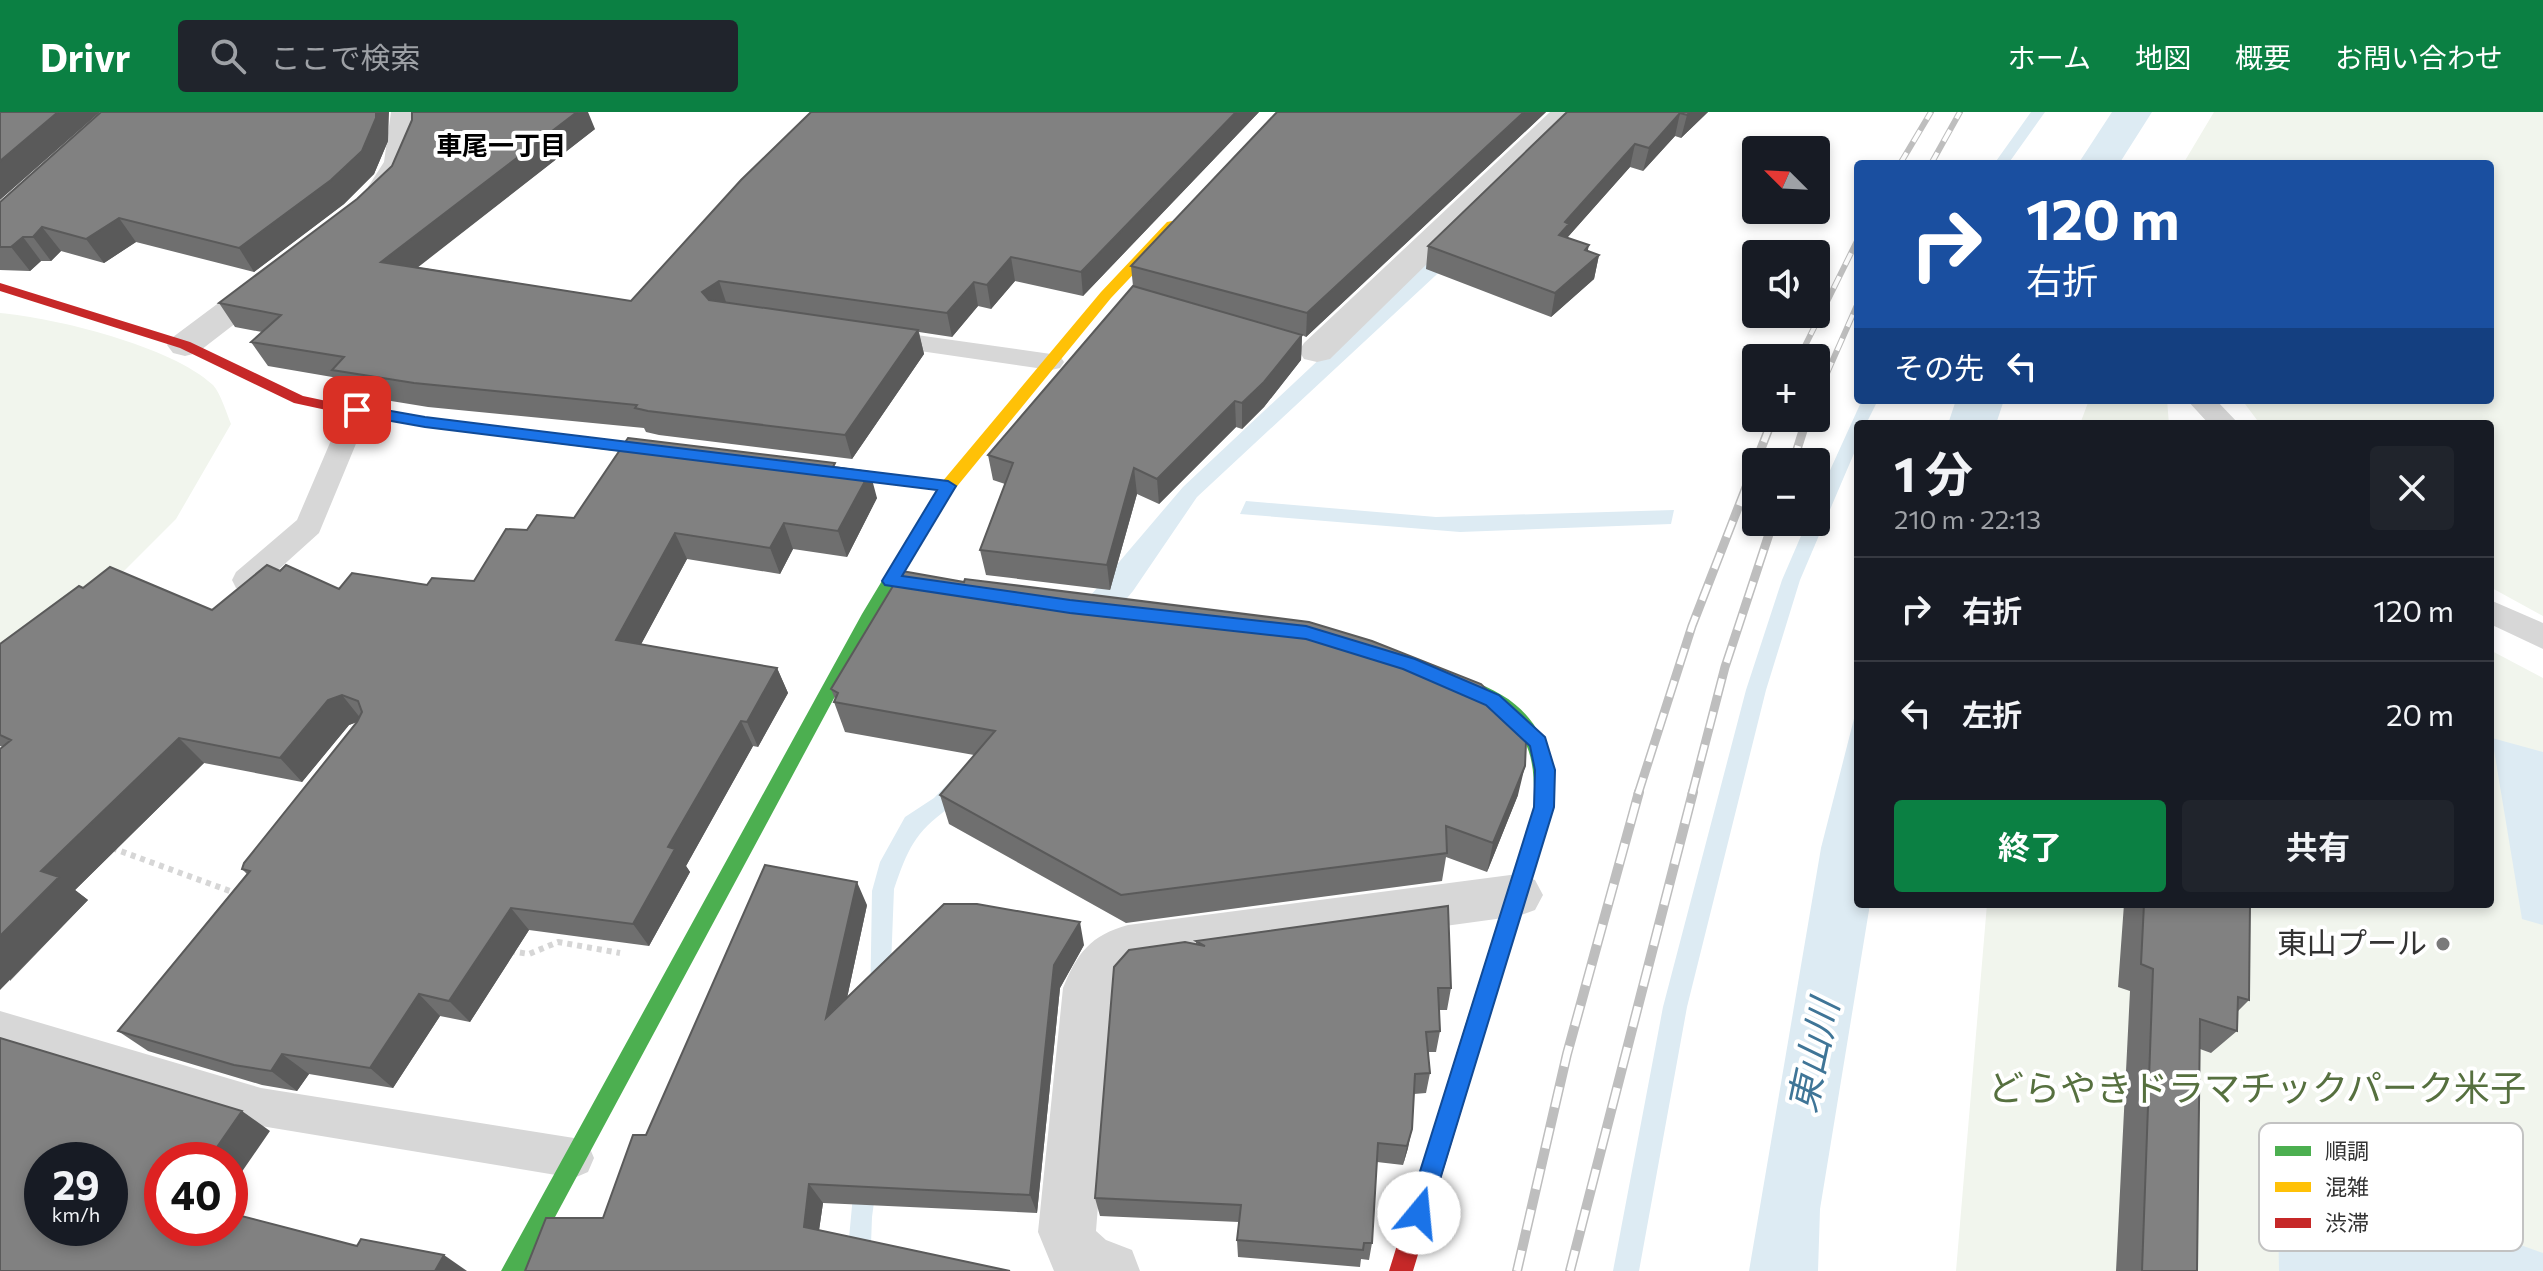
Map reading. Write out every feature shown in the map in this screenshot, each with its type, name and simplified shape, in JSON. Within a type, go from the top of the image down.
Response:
[{"type":"street","points":[[357,213],[391,180],[406,142],[406,112]]},
{"type":"street","points":[[1302,347],[1567,112]]},
{"type":"street","points":[[513,1271],[680,965],[898,582],[948,486],[1108,293],[1183,214]]},
{"type":"street","points":[[185,345],[295,261]]},
{"type":"street","points":[[0,287],[185,345],[299,400],[425,422],[701,456]]},
{"type":"street","points":[[794,467],[948,486]]},
{"type":"street","points":[[1401,1271],[1544,807],[1545,770],[1538,743],[1493,700],[1453,681]]},
{"type":"street","points":[[1111,1271],[1081,1260],[1071,1249],[1067,1232],[1089,988],[1102,961],[1114,950],[1518,895]]},
{"type":"lane","points":[[1108,293],[1138,301]]},
{"type":"lane","points":[[851,334],[1051,362]]},
{"type":"lane","points":[[2204,404],[2221,420]]},
{"type":"lane","points":[[247,580],[280,555],[309,526],[357,410]]},
{"type":"lane","points":[[2494,613],[2543,637]]},
{"type":"lane","points":[[0,1029],[122,1050],[261,1107],[574,1158]]},
{"type":"path","points":[[99,844],[227,888],[245,898]]},
{"type":"path","points":[[498,949],[529,954],[558,942],[680,965]]},
{"type":"green space","points":[[2214,112],[2543,112],[2543,616],[2494,589],[2494,420],[2257,420],[2245,404],[2494,404],[2494,160],[2185,160]]},
{"type":"green space","points":[[0,313],[51,321],[112,336],[170,358],[213,385],[231,424],[176,519],[123,572],[0,666]]},
{"type":"green space","points":[[2088,404],[2167,404],[2169,420],[2082,420]]},
{"type":"green space","name":"どらやきドラマチックパーク米子","points":[[2494,652],[2543,678],[2543,1271],[1956,1271],[1987,908],[2494,908]]},
{"type":"water","points":[[1583,112],[1463,250],[1197,497],[1133,591],[949,808],[914,843],[894,889],[885,1121],[872,1217],[870,1271],[846,1271],[870,1011],[872,891],[880,862],[905,817],[934,798],[1058,671],[1091,595],[1183,487]]},
{"type":"water","points":[[2112,112],[2152,112],[2122,160],[2081,160]]},
{"type":"water","points":[[1955,404],[2003,404],[1997,420],[1949,420]]},
{"type":"water","points":[[1246,501],[1436,517],[1674,510],[1671,524],[1460,532],[1240,514]]},
{"type":"water","name":"東山川","points":[[1854,719],[1854,908],[1869,908],[1820,1209],[1818,1271],[1749,1271],[1821,848]]},
{"type":"water","points":[[2494,739],[2543,752],[2543,925],[2522,919]]},
{"type":"water","points":[[2523,1246],[2543,1253],[2543,1271],[2279,1271],[2279,1251],[2523,1251]]},
{"type":"building","points":[[0,112],[58,112],[0,161]]},
{"type":"building","points":[[101,112],[376,112],[376,118],[362,151],[331,180],[239,248],[119,218],[86,239],[42,227],[33,237],[23,237],[11,247],[0,247],[0,202]]},
{"type":"building","points":[[412,112],[577,112],[381,262],[631,301],[741,180],[811,112],[1236,112],[1081,272],[1011,257],[987,285],[974,282],[947,313],[719,281],[702,292],[709,300],[918,330],[845,435],[648,411],[635,408],[637,405],[414,383],[332,370],[344,357],[251,342],[281,315],[219,303],[357,199],[392,166],[412,120]]},
{"type":"building","points":[[1277,112],[1524,112],[1307,313],[1131,266]]},
{"type":"building","points":[[1567,112],[1690,112],[1687,115],[1680,113],[1649,148],[1635,144],[1565,222],[1569,224],[1559,235],[1589,245],[1585,250],[1599,255],[1555,293],[1428,246]]},
{"type":"building","points":[[1133,286],[1302,335],[1264,382],[1242,403],[1235,401],[1157,479],[1134,468],[1107,565],[980,550],[1013,463],[988,455]]},
{"type":"building","points":[[628,438],[835,463],[833,467],[870,472],[838,531],[784,523],[770,548],[675,533],[616,640],[777,668],[747,722],[741,721],[668,847],[675,849],[633,924],[511,908],[449,1001],[419,994],[370,1068],[282,1054],[271,1071],[234,1065],[118,1031],[250,871],[242,869],[244,863],[357,722],[362,712],[358,701],[342,695],[328,700],[280,758],[179,738],[41,871],[59,877],[0,936],[0,749],[11,740],[0,735],[0,644],[110,567],[212,610],[267,565],[280,571],[286,565],[339,589],[352,573],[427,585],[432,578],[474,581],[506,529],[527,530],[537,515],[574,518]]},
{"type":"building","points":[[902,571],[964,582],[965,579],[1309,622],[1372,641],[1481,684],[1517,719],[1526,742],[1525,766],[1493,843],[1446,826],[1447,853],[1121,895],[940,795],[995,731],[834,702],[838,693],[831,689]]},
{"type":"building","points":[[765,865],[857,882],[826,1018],[944,904],[977,904],[1080,922],[1054,965],[1030,1195],[809,1184],[804,1227],[1010,1271],[525,1271],[546,1218],[603,1218],[633,1135],[646,1135]]},
{"type":"building","points":[[1448,906],[1451,988],[1438,988],[1440,1031],[1426,1032],[1430,1073],[1415,1074],[1412,1129],[1407,1146],[1378,1143],[1372,1243],[1364,1243],[1363,1250],[1237,1240],[1241,1205],[1095,1198],[1114,967],[1129,950],[1185,942],[1205,946],[1196,941]]},
{"type":"building","points":[[2144,908],[2250,908],[2249,1000],[2238,997],[2237,1031],[2200,1019],[2197,1271],[2142,1271],[2153,969],[2141,964]]},
{"type":"building","points":[[0,1038],[242,1111],[220,1142],[144,1142],[144,1246],[248,1246],[248,1218],[357,1246],[361,1239],[444,1255],[435,1271],[0,1271]]},
{"type":"waterway","points":[[2004,160],[2038,112]]},
{"type":"waterway","points":[[1860,420],[1868,404]]},
{"type":"waterway","points":[[1626,1271],[1675,1007],[1756,690],[1791,580],[1854,433]]},
{"type":"railway","points":[[1902,160],[1931,112]]},
{"type":"railway","points":[[1933,160],[1960,112]]},
{"type":"railway","points":[[1806,344],[1854,247]]},
{"type":"railway","points":[[1830,366],[1854,312]]},
{"type":"railway","points":[[1638,794],[1692,626],[1768,432]]},
{"type":"railway","points":[[1797,448],[1803,432]]},
{"type":"railway","points":[[1692,794],[1725,667],[1768,536]]},
{"type":"railway","points":[[1517,1271],[1567,1054],[1639,792]]},
{"type":"railway","points":[[1570,1271],[1693,792]]},
{"type":"traffic: fast","points":[[331,406],[425,422],[679,454]]},
{"type":"traffic: fast","points":[[513,1271],[868,619],[933,510]]},
{"type":"traffic: fast","points":[[1468,687],[1506,709],[1530,732],[1538,746],[1544,783],[1544,807],[1476,1026]]},
{"type":"traffic: slow","points":[[933,510],[948,486],[1106,295],[1172,225]]},
{"type":"traffic: jam","points":[[0,287],[185,345],[299,400],[331,406]]},
{"type":"traffic: jam","points":[[811,469],[948,486]]},
{"type":"traffic: jam","points":[[1401,1271],[1476,1026]]},
{"type":"place","name":"東山プール","points":[[2443,944]]},
{"type":"district","name":"車尾一丁目","points":[[501,146]]},
{"type":"route","points":[[357,410],[425,422],[948,486],[891,581],[1070,606],[1306,633],[1409,664],[1467,686],[1493,700],[1538,743],[1545,770],[1544,807],[1419,1213]]}]
